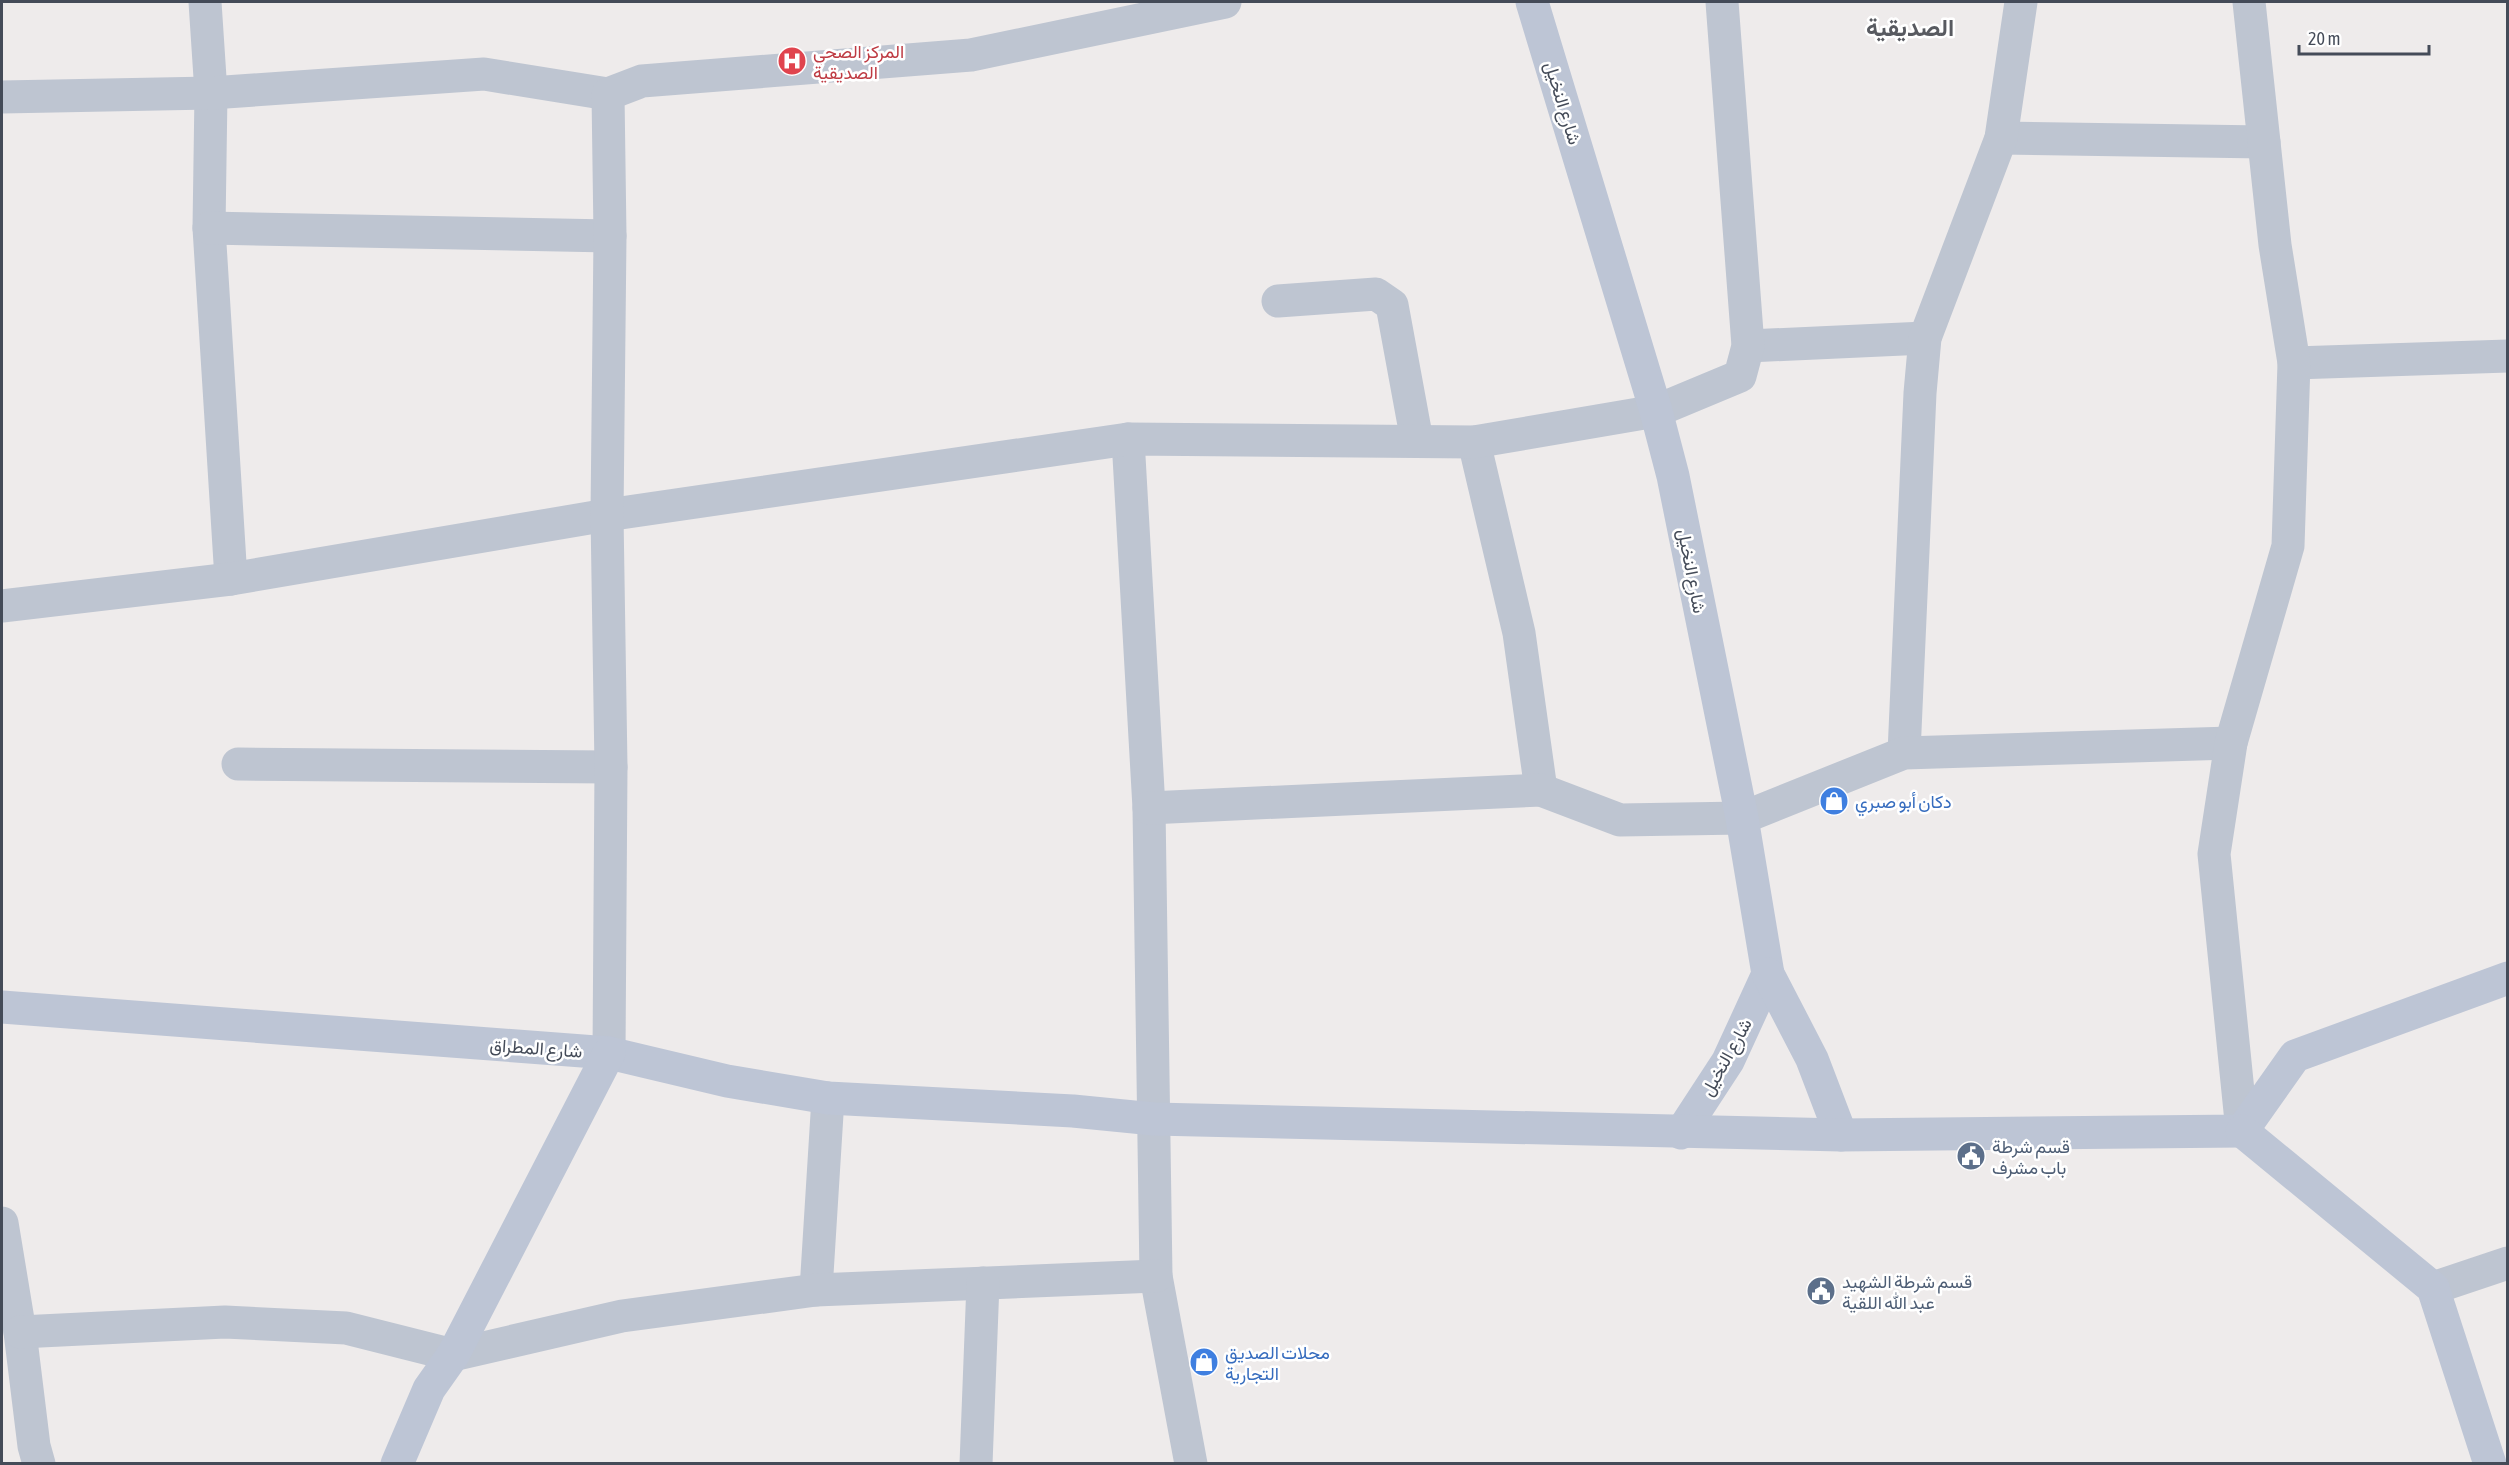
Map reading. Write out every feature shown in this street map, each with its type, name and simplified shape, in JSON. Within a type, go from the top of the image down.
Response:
[{"type":"street","points":[[205,2],[210,93],[209,228],[231,579]]},
{"type":"street","points":[[2,97],[210,93],[484,74],[608,94],[642,81],[970,55],[1225,2]]},
{"type":"street","name":"شارع النخيل","points":[[1532,2],[1656,411],[1673,476],[1742,818],[1768,974],[1728,1061],[1681,1133]]},
{"type":"street","points":[[2,606],[231,579],[607,515],[1128,440],[1474,442],[1656,411],[1740,376],[1748,346],[1722,2]]},
{"type":"street","points":[[1904,753],[1920,393],[1925,338],[2001,138],[2021,2]]},
{"type":"street","points":[[2242,1131],[2214,854],[2231,742],[2288,546],[2294,363],[2275,245],[2249,2]]},
{"type":"street","points":[[608,94],[610,236],[607,515],[611,767],[609,1053],[727,1081],[828,1098],[1073,1111],[1154,1119],[1841,1135],[2242,1131],[2433,1288],[2490,1464]]},
{"type":"street","points":[[2001,138],[2264,142]]},
{"type":"street","points":[[209,228],[610,236]]},
{"type":"street","points":[[1278,301],[1376,294],[1392,305],[1417,441]]},
{"type":"street","points":[[1748,346],[1925,338]]},
{"type":"street","points":[[2294,363],[2508,356]]},
{"type":"street","points":[[1128,440],[1149,808],[1156,1276],[1191,1464]]},
{"type":"street","points":[[1474,442],[1519,633],[1540,790]]},
{"type":"street","points":[[1149,808],[1540,790],[1620,820],[1742,818],[1904,753],[2231,742]]},
{"type":"street","points":[[238,764],[611,767]]},
{"type":"street","points":[[1768,974],[1812,1059],[1841,1135]]},
{"type":"street","points":[[2242,1131],[2295,1056],[2508,978]]},
{"type":"street","name":"شارع المطراق","points":[[2,1007],[609,1053],[453,1355],[429,1389],[399,1463]]},
{"type":"street","points":[[816,1290],[828,1098]]},
{"type":"street","points":[[2,1223],[20,1332],[34,1446],[39,1464]]},
{"type":"street","points":[[2433,1288],[2508,1263]]},
{"type":"street","points":[[20,1332],[225,1322],[346,1328],[453,1355],[622,1316],[816,1290],[1156,1276]]},
{"type":"street","points":[[976,1464],[983,1282]]},
{"type":"place","name":"المركز الصحي الصديقية","points":[[792,61]]},
{"type":"place","name":"دكان أبو صبري","points":[[1834,801]]},
{"type":"place","name":"قسم شرطة باب مشرف","points":[[1971,1156]]},
{"type":"place","name":"قسم شرطة الشهيد عبد الله اللقية","points":[[1821,1291]]},
{"type":"place","name":"محلات الصديق التجارية","points":[[1204,1362]]},
{"type":"district","name":"الصديقية","points":[[1910,27]]}]
